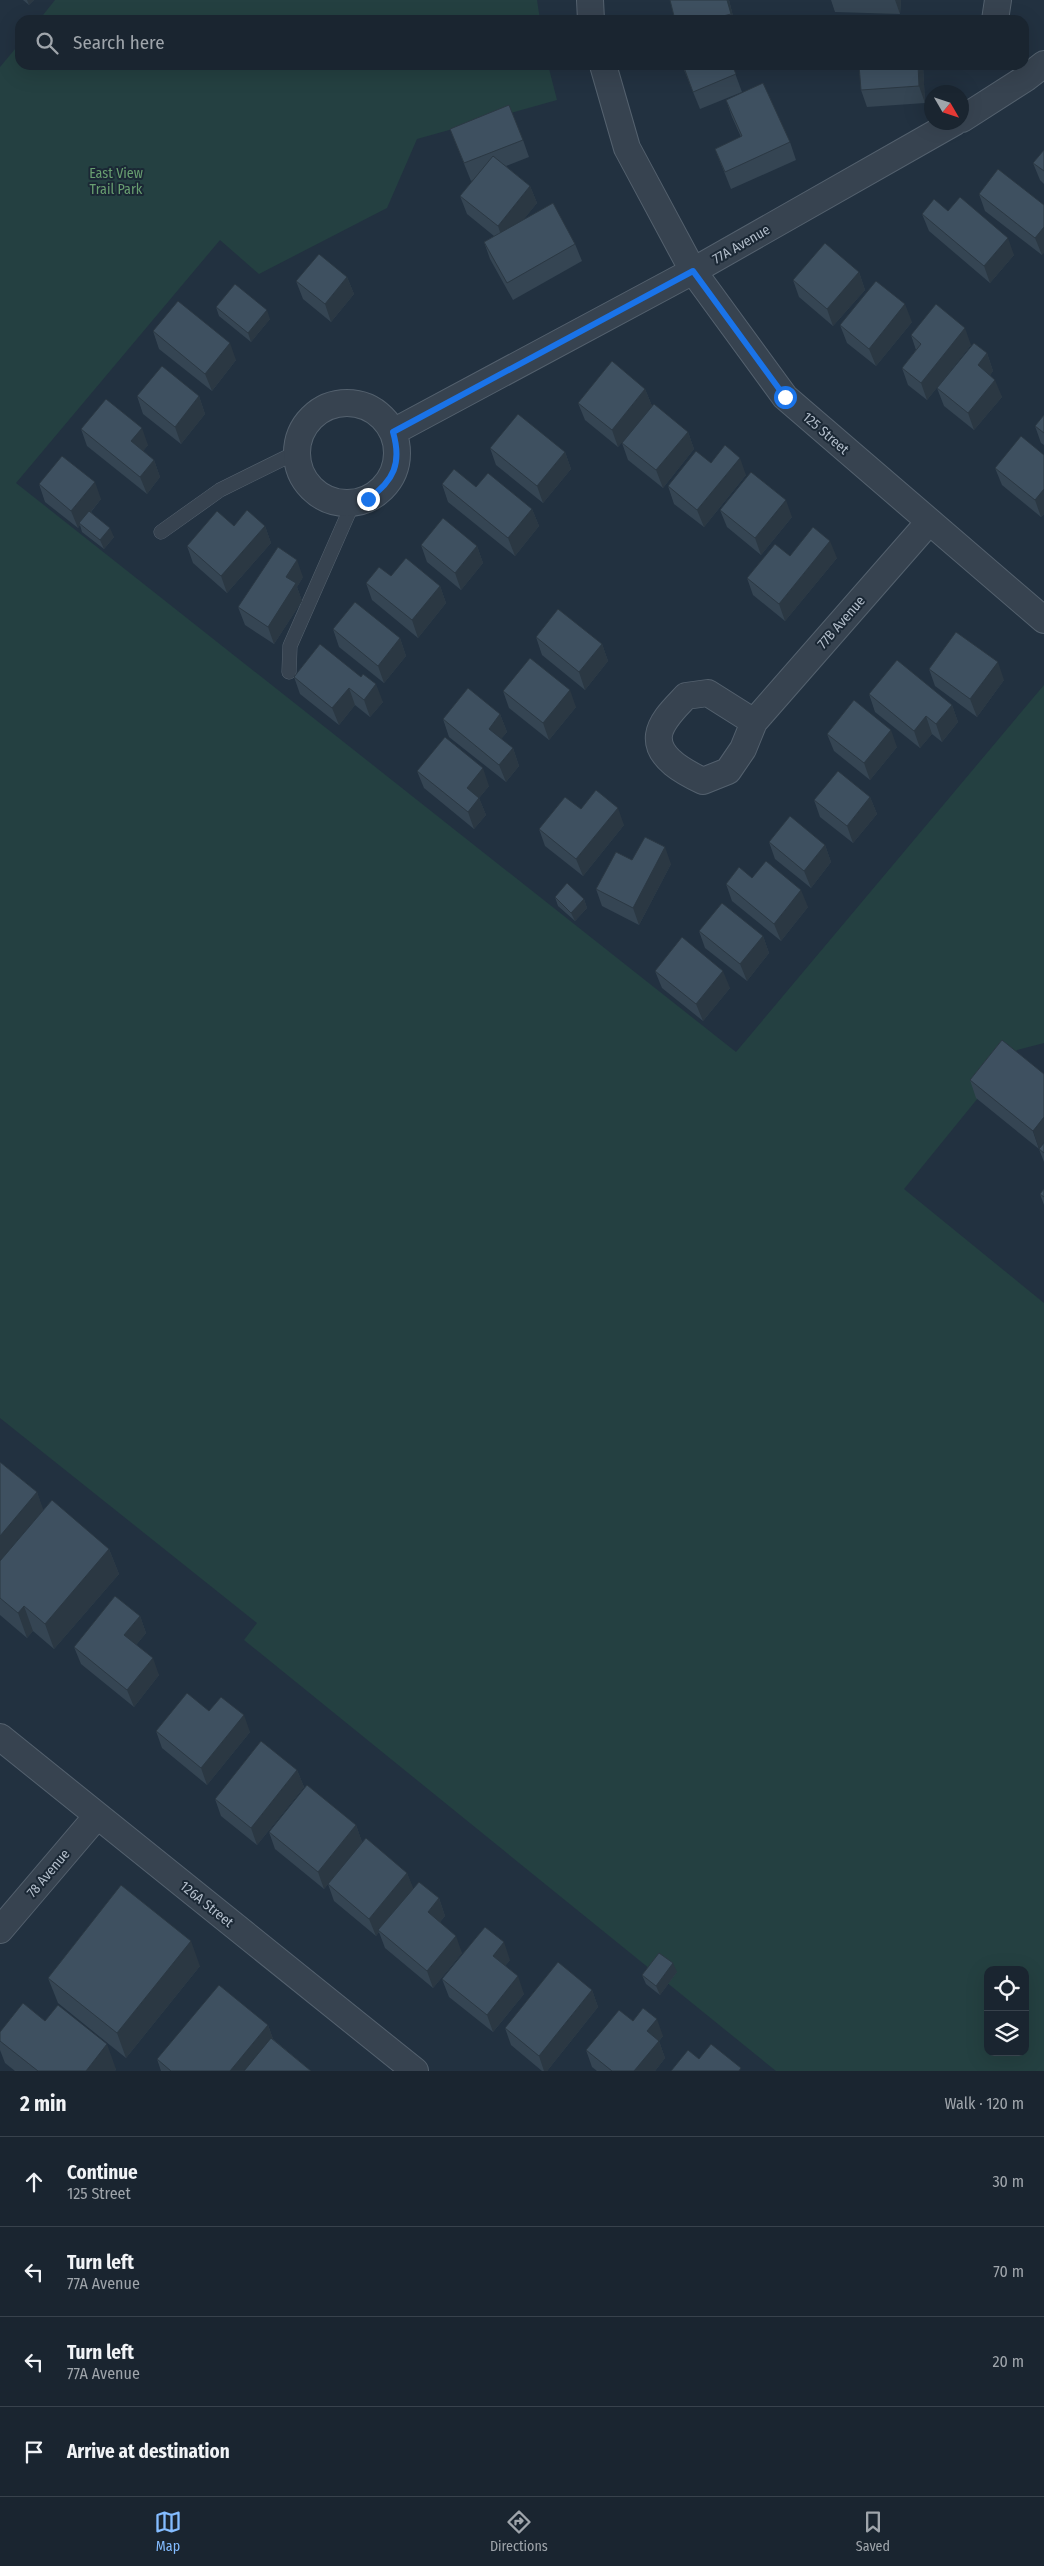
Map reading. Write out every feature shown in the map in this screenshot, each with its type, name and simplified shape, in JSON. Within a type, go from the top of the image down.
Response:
[{"type":"street","points":[[590,0],[592,15]]},
{"type":"street","points":[[996,15],[998,0]]},
{"type":"street","name":"125 Street","points":[[604,70],[627,148],[693,271],[785,397],[1044,620]]},
{"type":"street","points":[[969,114],[1028,70]]},
{"type":"street","name":"77A Avenue","points":[[393,432],[693,271],[941,130]]},
{"type":"street","points":[[337,403],[354,403],[370,408],[384,418],[393,432],[398,448],[391,478],[381,490],[368,499],[353,503],[336,502],[320,496],[307,484],[296,452],[300,436],[308,421],[321,410],[337,403]]},
{"type":"street","name":"77B Avenue","points":[[754,722],[929,522]]},
{"type":"street","name":"126A Street","points":[[0,1737],[415,2071]]},
{"type":"street","name":"78 Avenue","points":[[0,1930],[97,1816]]},
{"type":"lane","points":[[161,532],[220,490],[296,452]]},
{"type":"lane","points":[[289,672],[290,646],[353,503]]},
{"type":"green space","points":[[55,0],[537,0],[539,15],[43,15]]},
{"type":"green space","name":"East View Trail Park","points":[[15,49],[15,70],[549,70],[557,100],[417,139],[387,208],[259,274],[220,240],[16,483],[736,1052],[1044,685],[1044,1043],[1017,1050],[904,1189],[1044,1303],[1044,2071],[776,2071],[244,1640],[257,1623],[0,1418],[0,67]]},
{"type":"building","points":[[670,0],[727,0],[731,14],[727,15],[674,15]]},
{"type":"building","points":[[685,70],[734,70],[736,74],[693,92]]},
{"type":"building","points":[[859,70],[918,70],[919,86],[861,90]]},
{"type":"building","points":[[763,83],[790,142],[725,172],[715,149],[742,136],[726,100]]},
{"type":"building","points":[[509,105],[523,140],[464,163],[450,129]]},
{"type":"building","points":[[1044,150],[1044,171],[1033,163]]},
{"type":"building","points":[[493,156],[530,186],[498,226],[460,196]]},
{"type":"building","points":[[998,169],[1044,205],[1044,227],[1035,238],[979,194]]},
{"type":"building","points":[[960,197],[1008,238],[984,266],[922,214],[934,199],[948,211]]},
{"type":"building","points":[[553,203],[575,244],[507,283],[484,242]]},
{"type":"building","points":[[825,243],[859,272],[827,309],[793,280]]},
{"type":"building","points":[[319,254],[347,277],[325,304],[296,281]]},
{"type":"building","points":[[876,281],[905,304],[869,349],[840,325]]},
{"type":"building","points":[[235,284],[267,310],[248,333],[216,307]]},
{"type":"building","points":[[178,301],[230,343],[205,374],[153,331]]},
{"type":"building","points":[[936,304],[965,328],[921,383],[902,368],[921,344],[911,335]]},
{"type":"building","points":[[974,343],[987,353],[978,365],[995,380],[968,413],[937,388]]},
{"type":"building","points":[[612,361],[645,389],[612,430],[578,403]]},
{"type":"building","points":[[162,366],[199,396],[175,427],[137,396]]},
{"type":"building","points":[[106,399],[142,428],[131,441],[154,460],[140,477],[81,429]]},
{"type":"building","points":[[654,404],[688,432],[656,470],[622,443]]},
{"type":"building","points":[[518,414],[565,452],[537,486],[490,448]]},
{"type":"building","points":[[1044,415],[1044,433],[1035,426]]},
{"type":"building","points":[[1021,436],[1044,455],[1044,489],[1035,500],[995,468]]},
{"type":"building","points":[[725,445],[740,458],[697,510],[668,486],[696,451],[711,463]]},
{"type":"building","points":[[62,456],[95,482],[71,511],[39,484]]},
{"type":"building","points":[[454,469],[476,487],[488,473],[532,509],[508,538],[442,484]]},
{"type":"building","points":[[751,472],[786,500],[755,538],[720,510]]},
{"type":"building","points":[[247,510],[265,526],[221,576],[187,546],[217,511],[234,526]]},
{"type":"building","points":[[89,511],[110,528],[100,540],[79,523]]},
{"type":"building","points":[[443,518],[477,546],[455,573],[421,545]]},
{"type":"building","points":[[813,527],[830,541],[779,604],[747,578],[775,544],[790,556]]},
{"type":"building","points":[[278,547],[297,560],[286,577],[296,583],[268,627],[238,607]]},
{"type":"building","points":[[406,558],[440,586],[412,620],[366,583],[379,567],[391,576]]},
{"type":"building","points":[[355,602],[400,638],[378,666],[333,629]]},
{"type":"building","points":[[558,609],[602,644],[579,672],[536,637]]},
{"type":"building","points":[[956,632],[998,662],[970,699],[929,669]]},
{"type":"building","points":[[320,644],[361,677],[363,674],[376,684],[364,700],[349,688],[332,708],[294,677]]},
{"type":"building","points":[[530,658],[570,690],[543,723],[503,691]]},
{"type":"building","points":[[897,660],[952,705],[936,724],[926,716],[914,731],[869,694]]},
{"type":"building","points":[[468,688],[500,714],[489,729],[513,748],[499,765],[443,719]]},
{"type":"building","points":[[854,700],[891,730],[864,763],[827,734]]},
{"type":"building","points":[[445,737],[483,768],[467,788],[479,798],[468,812],[417,771]]},
{"type":"building","points":[[838,771],[870,797],[847,826],[814,800]]},
{"type":"building","points":[[596,790],[618,808],[576,859],[539,829],[565,797],[581,809]]},
{"type":"building","points":[[790,816],[825,845],[804,871],[769,842]]},
{"type":"building","points":[[645,837],[665,847],[633,908],[596,889],[616,852],[632,860]]},
{"type":"building","points":[[766,861],[801,890],[774,924],[726,884],[739,867],[752,878]]},
{"type":"building","points":[[567,883],[584,899],[571,913],[555,897]]},
{"type":"building","points":[[722,903],[763,936],[740,964],[699,931]]},
{"type":"building","points":[[682,937],[723,971],[696,1004],[655,971]]},
{"type":"building","points":[[1002,1040],[1044,1074],[1044,1117],[1033,1131],[970,1080]]},
{"type":"building","points":[[1044,1143],[1044,1153],[1039,1149]]},
{"type":"building","points":[[1044,1189],[1044,1197],[1040,1194]]},
{"type":"building","points":[[0,1462],[37,1492],[0,1536]]},
{"type":"building","points":[[52,1500],[109,1549],[45,1624],[24,1606],[18,1613],[0,1598],[0,1561]]},
{"type":"building","points":[[115,1596],[140,1616],[124,1635],[153,1658],[127,1690],[74,1647]]},
{"type":"building","points":[[187,1693],[209,1711],[221,1697],[244,1715],[201,1768],[156,1731]]},
{"type":"building","points":[[261,1741],[297,1770],[251,1828],[215,1799]]},
{"type":"building","points":[[307,1785],[356,1825],[318,1872],[269,1832]]},
{"type":"building","points":[[366,1838],[407,1873],[369,1919],[328,1884]]},
{"type":"building","points":[[419,1882],[439,1898],[428,1912],[456,1936],[427,1971],[378,1930]]},
{"type":"building","points":[[121,1885],[191,1941],[117,2033],[48,1978]]},
{"type":"building","points":[[485,1927],[504,1942],[493,1956],[518,1976],[487,2015],[442,1979]]},
{"type":"building","points":[[659,1953],[673,1963],[656,1986],[642,1975]]},
{"type":"building","points":[[558,1962],[592,1990],[539,2056],[505,2028]]},
{"type":"building","points":[[219,1985],[268,2025],[230,2071],[171,2071],[157,2059]]},
{"type":"building","points":[[23,2003],[45,2021],[58,2005],[107,2044],[86,2071],[38,2071],[0,2041],[0,2032]]},
{"type":"building","points":[[643,2008],[657,2019],[647,2031],[659,2041],[634,2071],[612,2071],[586,2050],[619,2010],[633,2021]]},
{"type":"building","points":[[271,2038],[311,2071],[244,2071]]},
{"type":"building","points":[[711,2044],[741,2068],[739,2071],[671,2071],[688,2050],[699,2059]]},
{"type":"route","points":[[368,499],[381,490],[391,478],[398,448],[393,432],[693,271],[785,397]]}]
